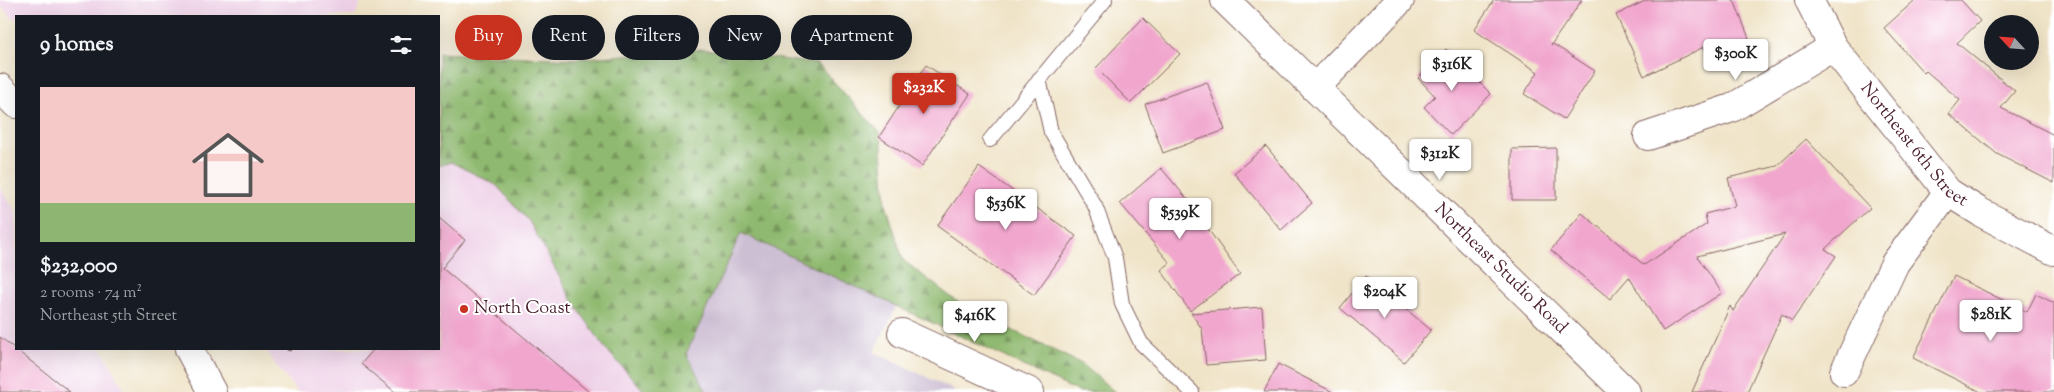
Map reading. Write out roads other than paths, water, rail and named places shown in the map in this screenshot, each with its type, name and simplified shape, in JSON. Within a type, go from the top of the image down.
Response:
[{"type":"street","name":"Northeast Studio Road","points":[[1225,0],[1626,392]]},
{"type":"street","points":[[1315,88],[1400,0]]},
{"type":"street","name":"Northeast 6th Street","points":[[1809,0],[1833,47],[1948,192],[1980,212],[2054,250]]},
{"type":"street","points":[[1648,136],[1732,108],[1833,47]]},
{"type":"street","points":[[0,88],[15,103]]},
{"type":"street","points":[[1844,372],[1895,263],[1948,192]]},
{"type":"street","points":[[902,333],[1030,392]]},
{"type":"street","points":[[190,350],[212,392]]},
{"type":"lane","points":[[990,140],[1038,79],[1105,0]]},
{"type":"lane","points":[[1038,79],[1051,132],[1095,206],[1115,258],[1122,304],[1141,343],[1192,392]]},
{"type":"place","name":"North Coast","points":[[464,309]]}]
